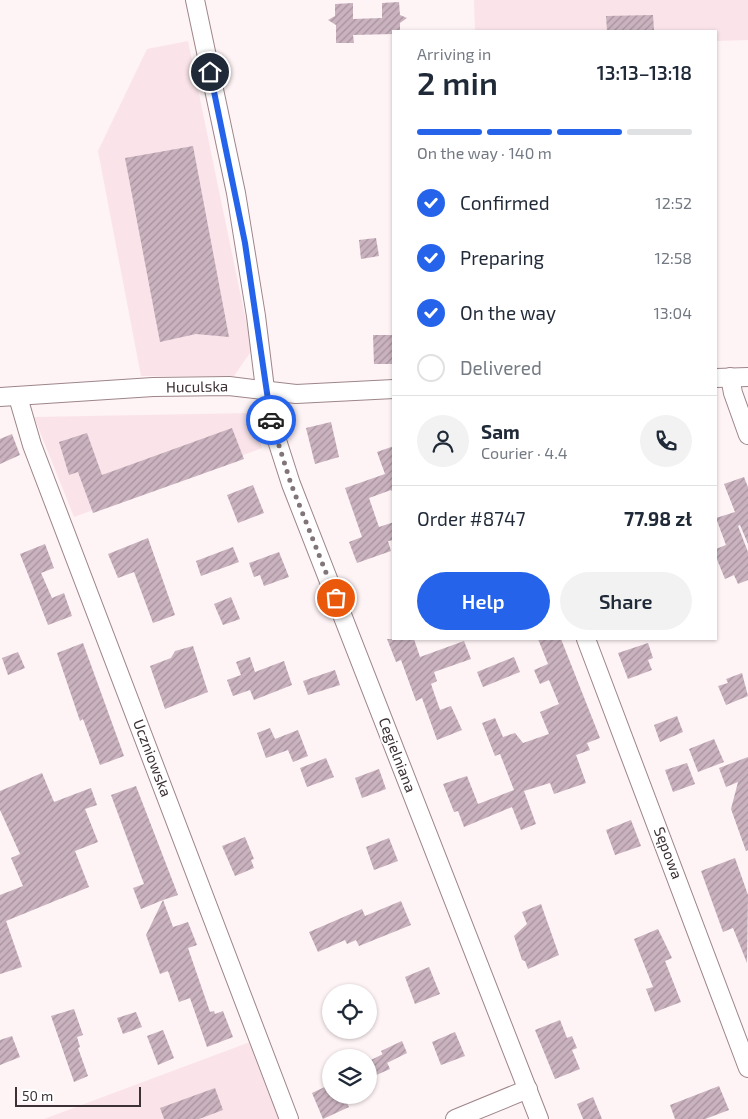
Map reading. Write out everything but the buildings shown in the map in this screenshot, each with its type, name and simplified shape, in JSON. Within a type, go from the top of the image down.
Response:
[{"type":"street","name":"Cegielniana","points":[[195,0],[236,193],[256,316],[265,389],[274,431],[291,484],[539,1119]]},
{"type":"street","points":[[732,377],[733,393],[748,435]]},
{"type":"street","name":"Huculska","points":[[0,398],[153,387],[229,386],[296,394],[392,389]]},
{"type":"street","name":"Uczniowska","points":[[18,397],[32,445],[288,1119]]},
{"type":"street","name":"Sępowa","points":[[586,640],[748,1068]]},
{"type":"street","points":[[455,1119],[528,1089]]},
{"type":"shaded area","points":[[474,0],[748,0],[748,40],[717,41],[717,30],[475,30]]},
{"type":"shaded area","points":[[188,41],[252,350],[234,376],[141,376],[98,151],[147,49]]},
{"type":"shaded area","points":[[252,413],[262,448],[74,517],[34,417]]},
{"type":"shaded area","points":[[250,1042],[280,1119],[44,1119]]},
{"type":"way so far","points":[[271,420],[291,484],[336,598]]},
{"type":"route","points":[[210,72],[245,243],[271,420]]}]
